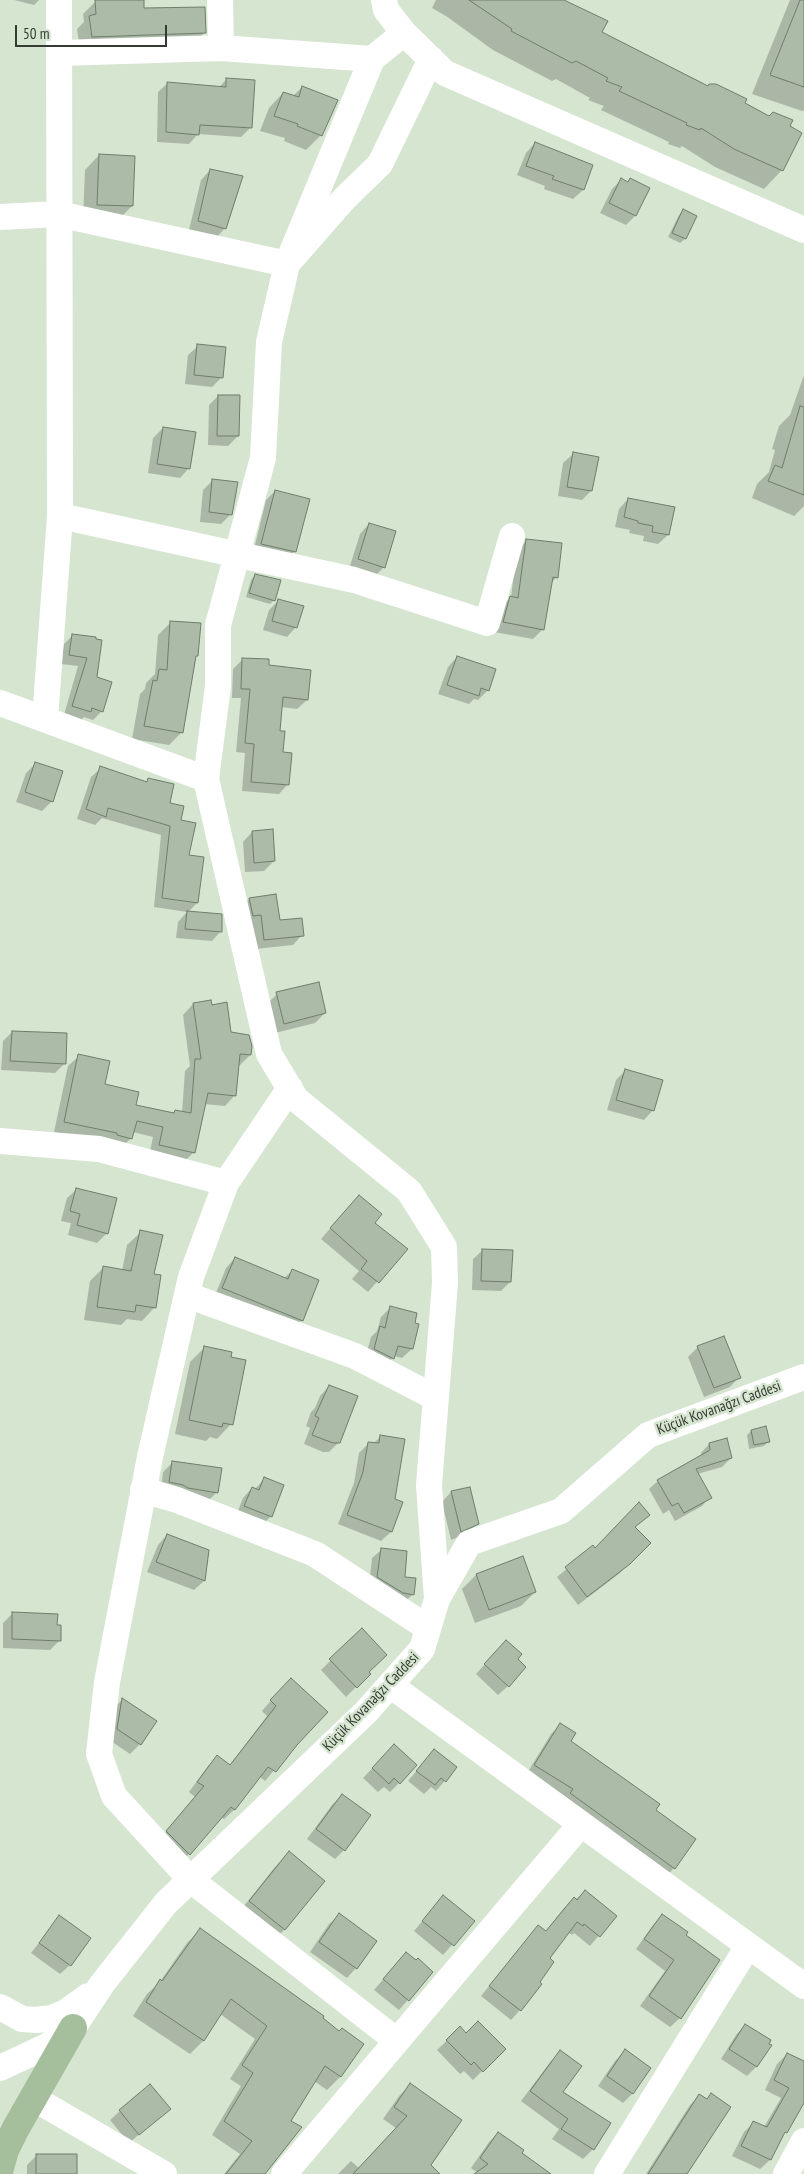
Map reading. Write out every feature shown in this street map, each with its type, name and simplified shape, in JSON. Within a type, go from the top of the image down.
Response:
[{"type":"main road","points":[[0,2168],[5,2150],[73,2028]]},
{"type":"street","points":[[45,719],[60,516],[59,0]]},
{"type":"street","points":[[220,0],[221,48]]},
{"type":"street","points":[[384,0],[386,10],[404,33],[445,73],[804,230]]},
{"type":"street","points":[[404,33],[372,60],[288,264],[270,342],[263,458],[218,625],[218,686],[206,779],[269,1054],[296,1099],[409,1191],[444,1247],[445,1283],[429,1485],[437,1599]]},
{"type":"street","points":[[59,53],[221,48],[372,60]]},
{"type":"street","points":[[288,264],[344,200],[380,164],[431,59]]},
{"type":"street","points":[[0,217],[58,214],[288,264]]},
{"type":"street","points":[[60,516],[354,580],[487,623],[512,536]]},
{"type":"street","points":[[0,703],[206,779]]},
{"type":"street","points":[[290,1088],[226,1183],[191,1277],[143,1490],[107,1682],[98,1754],[114,1796],[191,1880],[397,2041]]},
{"type":"street","points":[[0,1140],[99,1149],[226,1183]]},
{"type":"street","points":[[187,1295],[355,1356],[436,1398]]},
{"type":"street","name":"Küçük Kovanağzı Caddesi","points":[[0,2068],[47,2046],[73,2028],[102,1984],[166,1904],[366,1712],[422,1649],[437,1599],[469,1543],[561,1511],[648,1435],[804,1377]]},
{"type":"street","points":[[143,1490],[177,1500],[315,1554],[428,1628]]},
{"type":"street","points":[[390,1685],[804,1986]]},
{"type":"street","points":[[284,2174],[581,1824]]},
{"type":"street","points":[[607,2174],[748,1946]]},
{"type":"street","name":"Küçük Kovanağzı Caddesi","points":[[0,2007],[22,2019],[52,2018],[78,2004],[102,1984]]},
{"type":"street","points":[[33,2098],[164,2174]]},
{"type":"street","points":[[786,2174],[804,2141]]},
{"type":"building","points":[[95,0],[144,0],[144,8],[205,7],[206,33],[92,37],[89,16],[96,14]]},
{"type":"building","points":[[469,0],[564,0],[608,21],[602,32],[708,86],[709,84],[716,84],[747,99],[745,103],[769,116],[773,112],[793,120],[790,126],[802,133],[783,171],[734,149],[701,128],[700,130],[686,125],[687,123],[619,91],[622,87],[606,81],[608,78],[576,61],[572,63],[511,31],[512,29]]},
{"type":"building","points":[[800,0],[804,0],[804,87],[770,75]]},
{"type":"building","points":[[226,78],[255,80],[252,128],[200,125],[199,135],[166,132],[167,82],[226,87]]},
{"type":"building","points":[[302,86],[338,100],[322,136],[297,126],[298,124],[274,116],[283,92],[299,97]]},
{"type":"building","points":[[535,142],[593,165],[584,190],[552,179],[554,176],[526,166]]},
{"type":"building","points":[[99,154],[135,156],[133,206],[97,205]]},
{"type":"building","points":[[210,169],[243,176],[226,229],[198,221]]},
{"type":"building","points":[[621,178],[628,182],[630,178],[650,188],[636,216],[609,203]]},
{"type":"building","points":[[683,209],[697,216],[686,239],[672,233]]},
{"type":"building","points":[[197,344],[226,347],[223,378],[194,375]]},
{"type":"building","points":[[218,395],[240,395],[239,436],[217,436]]},
{"type":"building","points":[[800,406],[804,407],[804,495],[768,481],[775,465],[782,468]]},
{"type":"building","points":[[163,427],[196,432],[190,469],[157,464]]},
{"type":"building","points":[[573,452],[599,457],[592,491],[567,487]]},
{"type":"building","points":[[212,479],[238,482],[232,515],[209,512]]},
{"type":"building","points":[[275,490],[310,499],[296,552],[261,544]]},
{"type":"building","points":[[628,498],[675,507],[669,535],[652,532],[653,526],[638,523],[638,521],[624,517]]},
{"type":"building","points":[[369,523],[396,531],[385,568],[358,559]]},
{"type":"building","points":[[526,539],[562,543],[558,578],[553,577],[544,630],[503,622],[510,596],[518,598]]},
{"type":"building","points":[[255,574],[281,580],[275,601],[249,593]]},
{"type":"building","points":[[278,599],[304,606],[297,628],[272,621]]},
{"type":"building","points":[[170,621],[201,623],[198,656],[196,656],[183,733],[144,726],[153,680],[157,681],[159,669],[167,670]]},
{"type":"building","points":[[72,634],[96,637],[96,639],[102,640],[97,677],[112,682],[103,712],[92,708],[91,712],[72,706],[87,658],[69,655]]},
{"type":"building","points":[[457,656],[496,669],[489,691],[481,688],[479,696],[447,685]]},
{"type":"building","points":[[242,658],[269,659],[269,665],[311,670],[308,700],[283,697],[280,731],[285,731],[283,752],[292,753],[289,785],[251,782],[254,744],[245,743],[250,689],[241,689]]},
{"type":"building","points":[[35,762],[63,771],[53,802],[25,792]]},
{"type":"building","points":[[100,766],[147,782],[148,778],[174,784],[170,803],[184,806],[181,820],[196,823],[189,855],[204,857],[198,903],[162,898],[170,826],[108,808],[106,817],[86,809]]},
{"type":"building","points":[[273,829],[275,861],[254,863],[252,831]]},
{"type":"building","points":[[276,894],[280,920],[302,918],[304,936],[264,940],[261,915],[253,916],[249,898]]},
{"type":"building","points":[[187,911],[222,914],[222,932],[185,929]]},
{"type":"building","points":[[319,982],[326,1013],[284,1024],[276,992]]},
{"type":"building","points":[[211,1000],[212,1005],[227,1002],[231,1032],[249,1035],[252,1046],[251,1055],[240,1054],[236,1096],[208,1093],[195,1153],[159,1145],[163,1127],[137,1121],[132,1139],[117,1135],[117,1133],[64,1122],[78,1054],[110,1061],[105,1084],[139,1092],[136,1105],[174,1113],[175,1110],[191,1113],[195,1059],[201,1059],[193,1003]]},
{"type":"building","points":[[12,1031],[67,1033],[66,1064],[10,1061]]},
{"type":"building","points":[[625,1069],[663,1080],[654,1111],[616,1100]]},
{"type":"building","points":[[76,1188],[117,1198],[108,1234],[77,1225],[80,1214],[70,1211]]},
{"type":"building","points":[[359,1195],[382,1214],[375,1223],[408,1249],[379,1283],[361,1269],[367,1261],[330,1228]]},
{"type":"building","points":[[140,1230],[163,1235],[154,1274],[161,1275],[156,1308],[136,1305],[135,1312],[97,1307],[103,1266],[131,1271]]},
{"type":"building","points":[[482,1249],[513,1250],[511,1282],[481,1281]]},
{"type":"building","points":[[235,1257],[288,1279],[292,1269],[319,1280],[303,1321],[222,1288]]},
{"type":"building","points":[[390,1306],[417,1313],[415,1323],[419,1324],[413,1349],[398,1346],[394,1359],[374,1349],[380,1326],[385,1328]]},
{"type":"building","points":[[724,1336],[741,1378],[714,1388],[697,1346]]},
{"type":"building","points":[[204,1346],[232,1352],[231,1357],[246,1360],[233,1425],[223,1423],[222,1427],[189,1420]]},
{"type":"building","points":[[329,1385],[358,1396],[340,1443],[333,1443],[312,1435],[319,1418],[315,1416]]},
{"type":"building","points":[[766,1426],[770,1442],[754,1445],[751,1430]]},
{"type":"building","points":[[380,1435],[405,1439],[395,1499],[403,1502],[392,1532],[347,1515],[363,1472],[368,1442],[379,1443]]},
{"type":"building","points":[[727,1438],[732,1458],[696,1469],[712,1498],[684,1513],[678,1503],[672,1506],[657,1480],[710,1450],[709,1443]]},
{"type":"building","points":[[172,1461],[222,1468],[218,1493],[188,1488],[169,1482]]},
{"type":"building","points":[[264,1477],[284,1485],[272,1517],[244,1506],[252,1487],[259,1490]]},
{"type":"building","points":[[470,1487],[479,1524],[461,1532],[451,1491]]},
{"type":"building","points":[[639,1502],[650,1515],[635,1527],[651,1543],[630,1564],[587,1597],[565,1567],[593,1545],[595,1548]]},
{"type":"building","points":[[167,1534],[209,1550],[205,1581],[156,1562]]},
{"type":"building","points":[[381,1548],[407,1551],[405,1577],[416,1578],[414,1595],[403,1593],[377,1577]]},
{"type":"building","points":[[523,1556],[536,1592],[489,1610],[476,1574]]},
{"type":"building","points":[[12,1612],[58,1614],[57,1625],[61,1625],[61,1641],[12,1639]]},
{"type":"building","points":[[362,1628],[387,1655],[369,1672],[371,1674],[357,1688],[329,1659]]},
{"type":"building","points":[[506,1640],[522,1654],[518,1659],[526,1667],[509,1687],[484,1664]]},
{"type":"building","points":[[291,1678],[328,1712],[297,1745],[276,1772],[268,1767],[235,1810],[231,1807],[190,1855],[166,1831],[204,1786],[197,1782],[217,1755],[230,1765],[276,1706],[270,1700]]},
{"type":"building","points":[[122,1698],[157,1721],[141,1745],[117,1729]]},
{"type":"building","points":[[560,1723],[576,1733],[571,1741],[660,1804],[656,1810],[696,1839],[675,1869],[570,1793],[573,1789],[534,1765]]},
{"type":"building","points":[[394,1744],[417,1765],[400,1784],[394,1778],[389,1784],[372,1768]]},
{"type":"building","points":[[434,1749],[457,1767],[446,1782],[441,1778],[435,1785],[416,1771]]},
{"type":"building","points":[[342,1794],[371,1815],[345,1851],[316,1829]]},
{"type":"building","points":[[289,1851],[325,1881],[285,1930],[249,1901]]},
{"type":"building","points":[[585,1890],[617,1916],[600,1937],[584,1924],[583,1926],[577,1922],[550,1958],[554,1962],[540,1982],[542,1984],[521,2011],[489,1986],[538,1925],[546,1931],[574,1897],[577,1900]]},
{"type":"building","points":[[443,1895],[475,1921],[454,1946],[422,1921]]},
{"type":"building","points":[[339,1913],[377,1941],[357,1969],[319,1942]]},
{"type":"building","points":[[662,1914],[688,1932],[686,1935],[720,1960],[681,2019],[649,1996],[674,1960],[644,1939]]},
{"type":"building","points":[[59,1915],[91,1938],[71,1966],[39,1943]]},
{"type":"building","points":[[200,1928],[324,2016],[323,2018],[339,2031],[342,2028],[364,2044],[341,2077],[325,2066],[291,2121],[302,2127],[265,2174],[226,2174],[252,2141],[224,2121],[253,2073],[242,2065],[267,2026],[231,1999],[204,2041],[146,2002],[160,1979],[162,1981]]},
{"type":"building","points":[[406,1952],[416,1960],[418,1958],[433,1972],[409,2001],[383,1979]]},
{"type":"building","points":[[478,2021],[506,2049],[483,2072],[474,2062],[471,2065],[446,2040],[460,2026],[466,2033]]},
{"type":"building","points":[[745,2024],[771,2040],[769,2044],[772,2045],[757,2067],[729,2049]]},
{"type":"building","points":[[625,2049],[651,2068],[633,2094],[607,2076]]},
{"type":"building","points":[[560,2050],[582,2066],[563,2092],[611,2123],[594,2150],[561,2129],[568,2119],[530,2091]]},
{"type":"building","points":[[787,2053],[804,2061],[804,2103],[787,2133],[785,2132],[771,2160],[741,2146],[753,2121],[767,2127],[789,2088],[774,2080]]},
{"type":"building","points":[[410,2083],[462,2120],[431,2165],[440,2174],[353,2174],[407,2116],[394,2107]]},
{"type":"building","points":[[150,2084],[171,2109],[139,2135],[119,2110]]},
{"type":"building","points":[[711,2093],[731,2107],[687,2174],[648,2174],[699,2094],[707,2099]]},
{"type":"building","points":[[498,2132],[524,2150],[522,2153],[551,2174],[474,2174],[488,2164],[480,2158]]},
{"type":"building","points":[[36,2154],[77,2154],[77,2174],[36,2174]]}]
